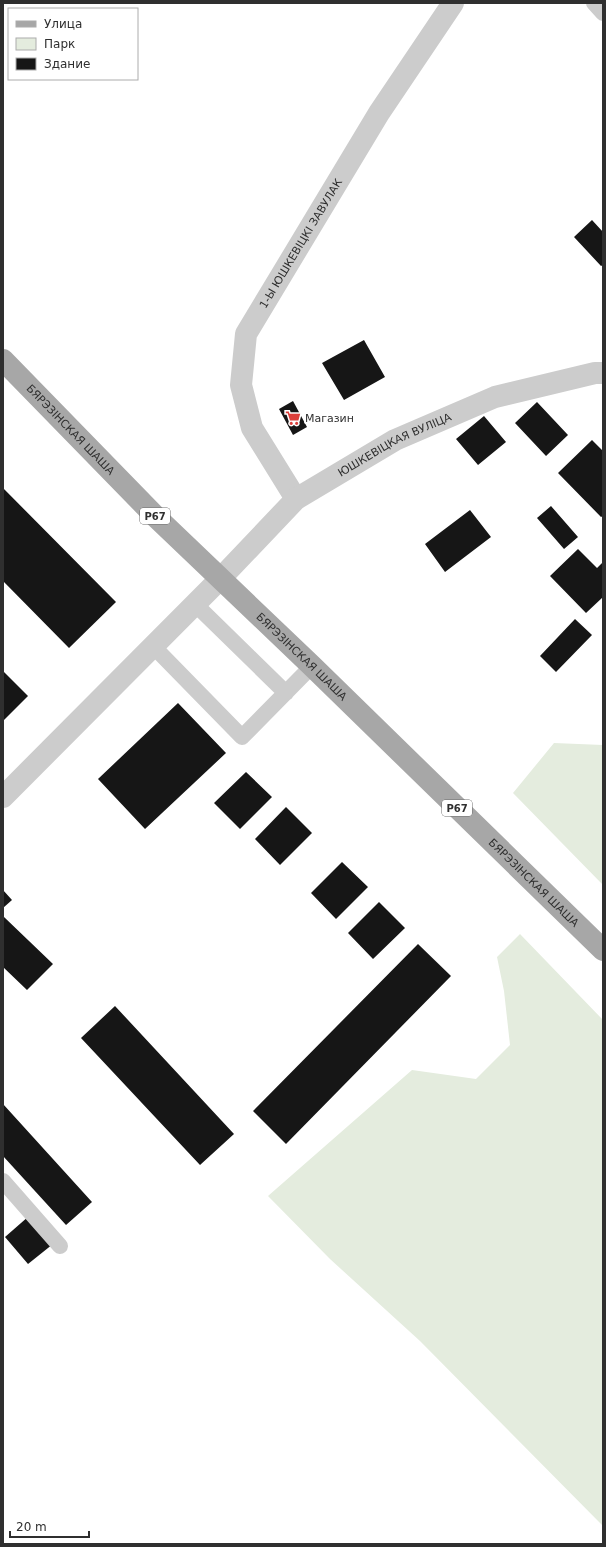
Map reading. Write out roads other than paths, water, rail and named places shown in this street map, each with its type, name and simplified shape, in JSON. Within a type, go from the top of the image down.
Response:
[{"type":"main road","name":"БЯРЭЗІНСКАЯ ШАША","points":[[3,360],[156,517],[312,666],[603,950]]},
{"type":"street","name":"1-Ы ЮШКЕВІЦКІ ЗАВУЛАК","points":[[296,499],[252,428],[241,385],[246,334],[379,113],[453,3]]},
{"type":"street","name":"ЮШКЕВІЦКАЯ ВУЛІЦА","points":[[3,797],[220,579],[296,499],[395,440],[495,397],[603,372]]},
{"type":"lane","points":[[594,3],[603,13]]},
{"type":"lane","points":[[195,604],[286,693]]},
{"type":"lane","points":[[153,646],[242,737],[312,666]]},
{"type":"lane","points":[[3,1181],[60,1246]]},
{"type":"place","name":"Магазин","points":[[293,418]]}]
